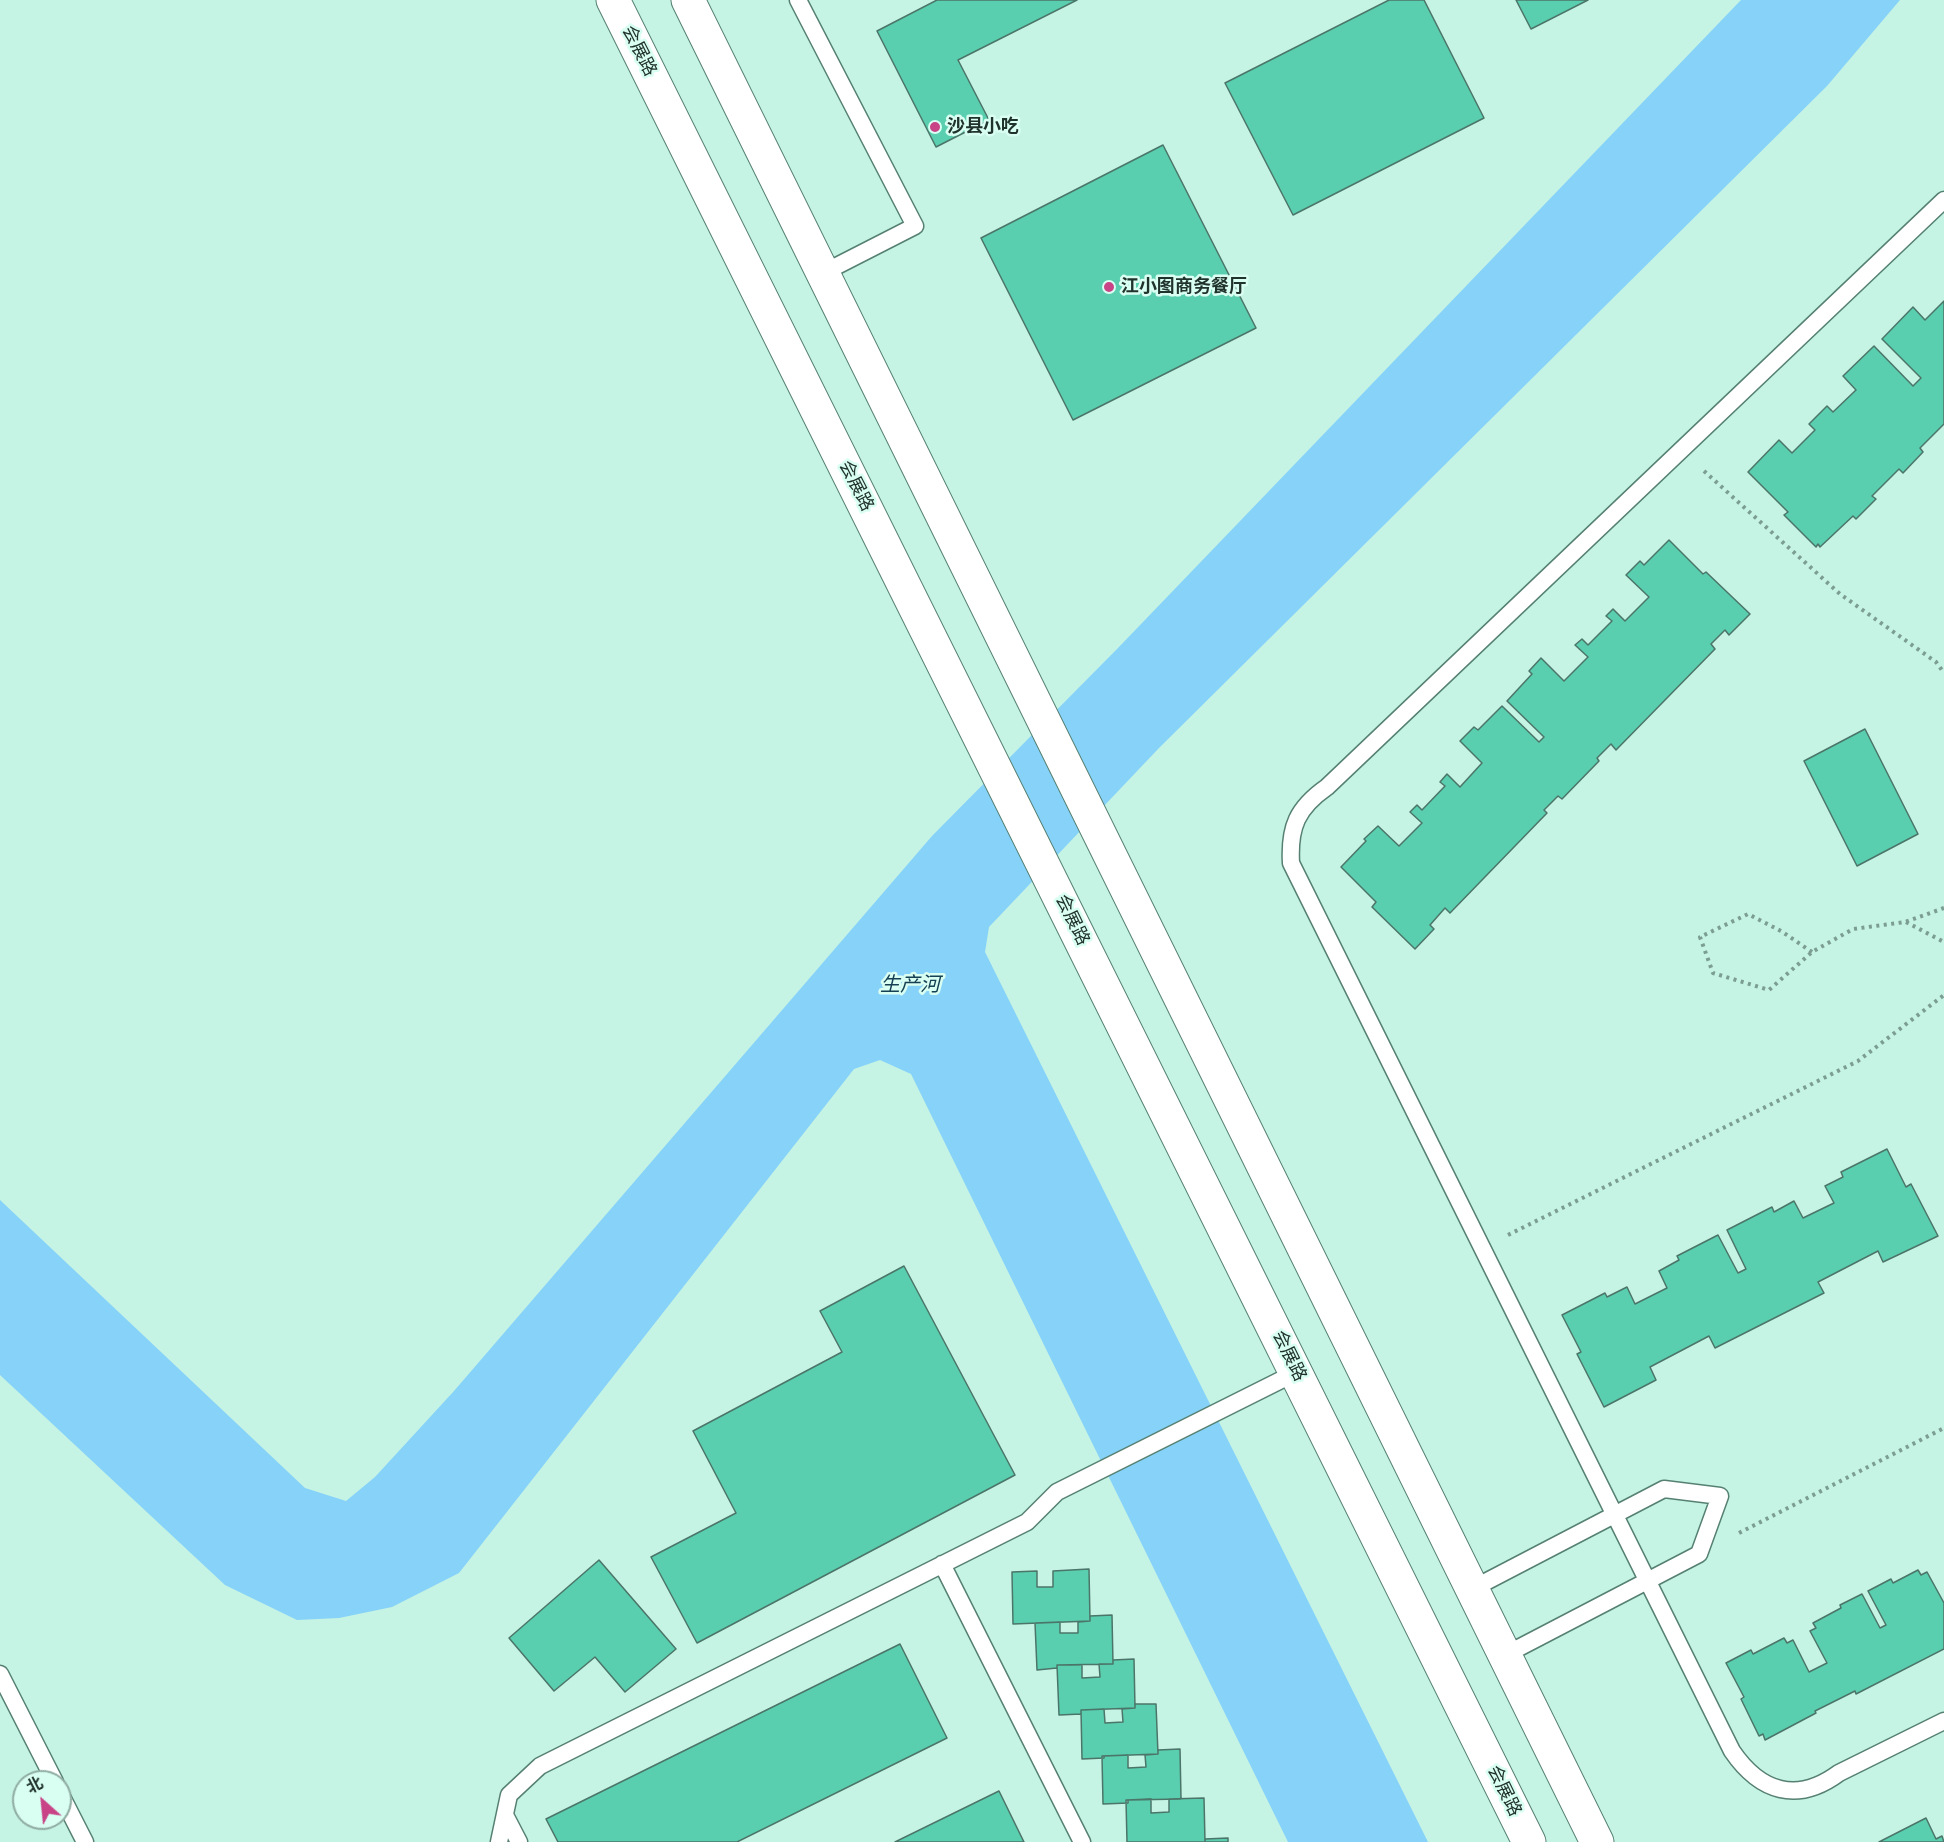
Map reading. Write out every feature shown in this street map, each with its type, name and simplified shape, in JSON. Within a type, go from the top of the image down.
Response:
[{"type":"street","name":"会展路","points":[[613,0],[1529,1842]]},
{"type":"street","points":[[688,0],[1597,1842]]},
{"type":"lane","points":[[798,0],[915,226],[823,273]]},
{"type":"lane","points":[[1944,200],[1328,787],[1313,797],[1301,810],[1293,825],[1290,844],[1291,864],[1732,1751],[1743,1768],[1759,1780],[1777,1788],[1794,1790],[1810,1788],[1825,1783],[1839,1773],[1944,1721]]},
{"type":"lane","points":[[499,1842],[509,1795],[540,1766],[1027,1522],[1057,1492],[1297,1372]]},
{"type":"lane","points":[[1472,1589],[1664,1489],[1720,1496],[1699,1554],[1505,1655]]},
{"type":"lane","points":[[942,1564],[1082,1842]]},
{"type":"lane","points":[[0,1674],[6,1702],[47,1770]]},
{"type":"lane","points":[[505,1815],[519,1842]]},
{"type":"lane","points":[[72,1817],[85,1842]]},
{"type":"path","points":[[1682,450],[1840,594],[1936,662],[1944,673]]},
{"type":"path","points":[[1812,951],[1781,930],[1748,914],[1700,937],[1713,973],[1769,990],[1812,951],[1853,929],[1905,922],[1944,908]]},
{"type":"path","points":[[1905,922],[1944,942]]},
{"type":"path","points":[[1483,1247],[1858,1061],[1944,995]]},
{"type":"path","points":[[1699,1554],[1944,1428]]},
{"type":"water","name":"生产河","points":[[1741,0],[1900,0],[1827,86],[1159,748],[989,927],[985,952],[1428,1842],[1288,1842],[911,1074],[880,1060],[854,1069],[459,1573],[392,1607],[339,1618],[297,1620],[225,1585],[0,1375],[0,1200],[305,1488],[346,1501],[375,1477],[454,1391],[932,836],[1118,648]]},
{"type":"building","points":[[937,0],[1077,0],[958,60],[989,120],[936,147],[877,31]]},
{"type":"building","points":[[1389,0],[1424,0],[1484,118],[1293,215],[1225,83]]},
{"type":"building","points":[[1516,0],[1588,0],[1531,29]]},
{"type":"building","points":[[1163,145],[1256,328],[1073,420],[981,238]]},
{"type":"building","points":[[1944,301],[1944,424],[1920,448],[1923,452],[1903,473],[1899,469],[1872,496],[1876,499],[1856,519],[1853,516],[1820,547],[1818,544],[1816,547],[1784,515],[1788,512],[1748,472],[1779,440],[1792,453],[1815,430],[1809,424],[1827,406],[1833,412],[1856,390],[1843,376],[1874,346],[1913,386],[1921,378],[1882,339],[1913,307],[1925,320]]},
{"type":"building","points":[[1669,540],[1703,574],[1706,572],[1750,614],[1729,635],[1725,630],[1711,644],[1715,649],[1616,750],[1611,744],[1597,758],[1599,761],[1562,799],[1558,796],[1544,810],[1547,813],[1450,913],[1445,908],[1430,925],[1434,929],[1415,949],[1372,907],[1376,902],[1341,867],[1378,826],[1399,846],[1422,823],[1410,812],[1417,805],[1422,810],[1445,786],[1440,782],[1447,774],[1460,787],[1482,763],[1460,741],[1474,727],[1478,730],[1502,706],[1539,742],[1544,737],[1507,701],[1532,674],[1529,671],[1541,658],[1564,681],[1588,657],[1575,645],[1582,639],[1588,645],[1612,621],[1606,616],[1613,609],[1625,621],[1649,597],[1626,575],[1640,561],[1644,565]]},
{"type":"building","points":[[1865,729],[1918,834],[1857,866],[1804,761]]},
{"type":"building","points":[[1887,1149],[1906,1187],[1911,1184],[1938,1236],[1883,1262],[1878,1251],[1818,1282],[1824,1293],[1715,1348],[1709,1336],[1650,1367],[1656,1380],[1604,1407],[1577,1354],[1581,1352],[1562,1315],[1605,1293],[1607,1297],[1627,1287],[1635,1304],[1667,1288],[1659,1271],[1679,1260],[1677,1256],[1718,1235],[1738,1273],[1746,1269],[1727,1230],[1772,1207],[1774,1212],[1794,1201],[1803,1218],[1834,1203],[1825,1186],[1843,1177],[1841,1172]]},
{"type":"building","points":[[904,1266],[1015,1475],[697,1643],[651,1557],[736,1513],[693,1431],[842,1352],[820,1311]]},
{"type":"building","points":[[599,1560],[676,1649],[625,1692],[595,1657],[554,1691],[509,1638]]},
{"type":"building","points":[[1089,1569],[1090,1621],[1013,1624],[1012,1572],[1037,1571],[1037,1587],[1053,1587],[1053,1571]]},
{"type":"building","points":[[1918,1570],[1921,1575],[1927,1572],[1944,1603],[1944,1649],[1856,1694],[1855,1691],[1815,1711],[1816,1713],[1765,1740],[1763,1734],[1759,1736],[1741,1699],[1744,1697],[1726,1663],[1751,1650],[1753,1654],[1784,1638],[1787,1643],[1793,1640],[1809,1672],[1827,1663],[1810,1631],[1816,1628],[1813,1623],[1862,1594],[1880,1628],[1886,1625],[1868,1591],[1891,1579],[1893,1583]]},
{"type":"building","points":[[1112,1615],[1113,1664],[1057,1665],[1057,1668],[1037,1670],[1035,1623],[1060,1622],[1060,1633],[1078,1633],[1078,1622],[1090,1621],[1090,1616]]},
{"type":"building","points":[[900,1644],[947,1738],[737,1842],[558,1842],[546,1819]]},
{"type":"building","points":[[1134,1659],[1135,1708],[1081,1710],[1081,1714],[1059,1715],[1057,1665],[1082,1665],[1082,1678],[1100,1677],[1099,1664],[1113,1664],[1113,1660]]},
{"type":"building","points":[[1135,1704],[1156,1704],[1158,1754],[1082,1759],[1081,1710],[1104,1709],[1105,1723],[1123,1722],[1122,1709],[1135,1708]]},
{"type":"building","points":[[1180,1749],[1181,1799],[1128,1800],[1128,1803],[1103,1804],[1102,1756],[1128,1755],[1128,1768],[1146,1767],[1145,1755],[1158,1754],[1158,1750]]},
{"type":"building","points":[[999,1791],[1024,1842],[895,1842]]},
{"type":"building","points":[[1204,1798],[1205,1842],[1127,1842],[1126,1800],[1151,1799],[1151,1813],[1169,1812],[1169,1799]]},
{"type":"building","points":[[1926,1818],[1936,1839],[1942,1836],[1944,1842],[1879,1842]]},
{"type":"building","points":[[1228,1838],[1228,1842],[1205,1842],[1205,1839]]},
{"type":"place","name":"沙县小吃","points":[[935,127]]},
{"type":"place","name":"江小图商务餐厅","points":[[1109,287]]}]
